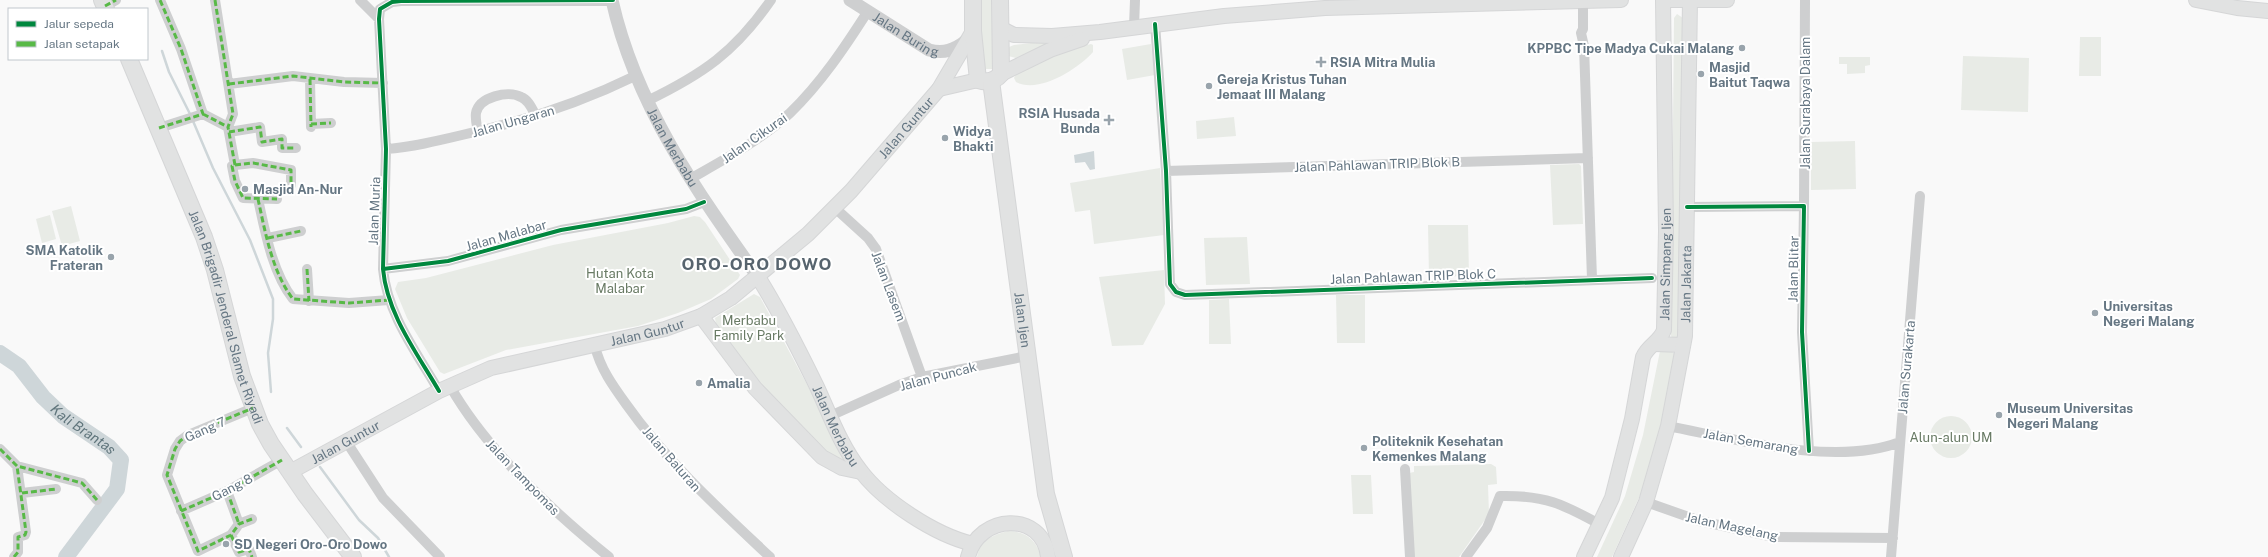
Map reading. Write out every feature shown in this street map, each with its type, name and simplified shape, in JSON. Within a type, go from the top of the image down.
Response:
[{"type":"main road","points":[[973,0],[969,36],[990,78]]},
{"type":"main road","points":[[990,78],[1000,28],[1000,0]]},
{"type":"main road","points":[[1000,28],[1014,35],[1028,36],[1100,32],[1224,16],[1354,6],[1621,0]]},
{"type":"main road","points":[[1663,0],[1727,0]]},
{"type":"main road","name":"Jalan Simpang Ijen","points":[[1584,557],[1612,498],[1632,419],[1643,356],[1646,350],[1661,338],[1665,319],[1663,0]]},
{"type":"main road","name":"Jalan Jakarta","points":[[1621,557],[1646,502],[1668,426],[1683,345],[1690,0]]},
{"type":"main road","points":[[2203,1],[2237,8],[2268,11]]},
{"type":"main road","points":[[938,89],[990,78],[1050,50],[1100,32]]},
{"type":"main road","name":"Jalan Guntur","points":[[286,466],[346,441],[444,388],[492,368],[513,362],[595,346],[665,329],[701,316],[731,298],[808,234],[834,208],[938,89],[969,36]]},
{"type":"main road","name":"Jalan Brigadir Jenderal Slamet Riyadi","points":[[129,60],[204,237],[216,270],[242,376],[260,424],[286,466],[353,557]]},
{"type":"main road","name":"Jalan Ijen","points":[[990,78],[1046,494],[1064,557]]},
{"type":"main road","name":"Jalan Merbabu","points":[[758,277],[796,344],[843,444],[861,472],[892,501],[928,527],[950,538],[973,544]]},
{"type":"main road","name":"Jalan Merbabu","points":[[701,316],[755,388],[822,457],[842,468],[861,472]]},
{"type":"main road","points":[[1654,344],[1683,345]]},
{"type":"main road","points":[[1046,494],[1049,555]]},
{"type":"main road","points":[[968,557],[973,544],[980,535],[990,528],[1000,524],[1016,524],[1034,531],[1041,537],[1049,555]]},
{"type":"street","points":[[160,0],[181,48],[196,117]]},
{"type":"street","points":[[215,0],[228,84],[230,126],[235,165],[232,166],[235,181],[242,197],[277,199]]},
{"type":"street","points":[[360,0],[379,19]]},
{"type":"street","points":[[379,19],[380,9],[392,2],[401,1],[612,0]]},
{"type":"street","name":"Jalan Merbabu","points":[[612,0],[635,76],[647,101],[704,202],[758,277]]},
{"type":"street","points":[[647,101],[713,64],[742,37],[771,0]]},
{"type":"street","name":"Jalan Buring","points":[[850,0],[929,50],[938,52],[950,50],[969,36]]},
{"type":"street","points":[[1134,27],[1135,0]]},
{"type":"street","name":"Jalan Surabaya Dalam","points":[[1804,206],[1805,0]]},
{"type":"street","points":[[1583,1],[1583,29],[1586,32],[1587,44],[1584,46],[1592,279]]},
{"type":"street","name":"Jalan Cikurai","points":[[690,179],[759,137],[790,113],[824,76],[868,11]]},
{"type":"street","name":"Jalan Muria","points":[[379,19],[386,149],[383,270],[389,300],[401,326],[444,388]]},
{"type":"street","points":[[1156,24],[1166,171]]},
{"type":"street","points":[[228,84],[293,76],[310,79],[382,83]]},
{"type":"street","name":"Jalan Ungaran","points":[[386,149],[478,132],[536,116],[577,102],[635,76]]},
{"type":"street","points":[[310,79],[311,125],[331,123]]},
{"type":"street","points":[[478,132],[476,114],[478,109],[481,104],[496,96],[508,94],[521,96],[530,105],[536,116]]},
{"type":"street","points":[[159,128],[196,117],[218,120],[230,126],[260,127],[262,142],[282,139],[282,148],[296,148]]},
{"type":"street","name":"Jalan Pahlawan TRIP Blok B","points":[[1166,171],[1588,158]]},
{"type":"street","points":[[235,165],[253,163],[291,170],[290,185]]},
{"type":"street","name":"Jalan Pahlawan TRIP Blok C","points":[[1166,171],[1170,284],[1176,292],[1184,295],[1652,278]]},
{"type":"street","name":"Jalan Surakarta","points":[[1892,557],[1920,196]]},
{"type":"street","points":[[258,199],[277,268],[293,299],[363,303],[389,300]]},
{"type":"street","name":"Jalan Malabar","points":[[383,270],[448,261],[561,230],[686,208],[704,202]]},
{"type":"street","points":[[1687,207],[1804,206]]},
{"type":"street","name":"Jalan Blitar","points":[[1804,206],[1802,344],[1809,450]]},
{"type":"street","name":"Jalan Lasem","points":[[834,208],[868,238],[876,249],[922,377]]},
{"type":"street","points":[[268,238],[300,231]]},
{"type":"street","points":[[307,269],[309,301]]},
{"type":"street","name":"Jalan Baluran","points":[[595,346],[597,355],[610,381],[646,431],[699,491],[770,557]]},
{"type":"street","name":"Jalan Puncak","points":[[830,416],[899,385],[922,377],[1027,356]]},
{"type":"street","name":"Jalan Tampomas","points":[[444,388],[484,437],[552,508],[609,557]]},
{"type":"street","name":"Gang 7","points":[[181,511],[166,475],[170,462],[180,441],[188,435],[253,408]]},
{"type":"street","name":"Jalan Semarang","points":[[1668,426],[1776,447],[1809,450],[1883,448],[1900,442]]},
{"type":"street","points":[[346,441],[383,498],[440,557]]},
{"type":"street","name":"Jalan Semarang","points":[[1883,448],[1899,454]]},
{"type":"street","points":[[0,449],[17,466],[82,483],[97,500]]},
{"type":"street","points":[[14,557],[18,552],[18,537],[25,535],[26,532],[22,493],[17,466]]},
{"type":"street","name":"Gang 8","points":[[181,511],[286,466]]},
{"type":"street","points":[[1405,469],[1410,557]]},
{"type":"street","points":[[22,493],[56,489]]},
{"type":"street","points":[[227,491],[239,524]]},
{"type":"street","points":[[1466,557],[1487,528],[1500,496],[1534,496],[1547,499],[1600,525]]},
{"type":"street","name":"Jalan Magelang","points":[[1646,502],[1700,521],[1774,537],[1893,538]]},
{"type":"street","points":[[181,511],[198,551],[204,553],[231,535],[239,524],[252,519]]},
{"type":"street","points":[[231,535],[239,552],[249,548],[252,557]]},
{"type":"green space","points":[[977,0],[997,0],[993,69],[984,69]]},
{"type":"green space","points":[[1677,14],[1683,18],[1682,293],[1679,336],[1677,340],[1673,339],[1671,336],[1674,18]]},
{"type":"green space","points":[[2080,37],[2101,37],[2101,76],[2079,76]]},
{"type":"green space","points":[[1059,40],[1016,58],[1008,56],[1009,47],[1014,45]]},
{"type":"green space","points":[[1091,44],[1093,45],[1093,52],[1078,66],[1058,78],[1036,85],[1025,85],[1016,82],[1014,78],[1018,72],[1037,61],[1073,48]]},
{"type":"green space","points":[[1151,44],[1155,75],[1127,80],[1122,49]]},
{"type":"green space","points":[[1963,56],[2029,58],[2028,112],[1961,110]]},
{"type":"green space","points":[[1839,57],[1870,57],[1870,65],[1865,66],[1865,73],[1847,74],[1847,64],[1839,64]]},
{"type":"green space","points":[[1234,117],[1236,136],[1197,139],[1196,121]]},
{"type":"green space","points":[[1855,141],[1856,189],[1811,190],[1811,142]]},
{"type":"green space","points":[[1579,164],[1581,166],[1583,224],[1553,225],[1550,165]]},
{"type":"green space","points":[[1160,168],[1164,235],[1094,244],[1090,210],[1075,212],[1070,183]]},
{"type":"green space","points":[[71,206],[80,241],[62,246],[52,211]]},
{"type":"green space","points":[[50,215],[56,239],[42,243],[36,219]]},
{"type":"green space","name":"Hutan Kota Malabar","points":[[694,216],[700,217],[705,222],[740,275],[738,279],[711,299],[678,313],[638,326],[506,350],[444,374],[440,372],[407,318],[395,289],[398,282],[426,278],[553,245],[668,223]]},
{"type":"green space","points":[[1428,225],[1468,225],[1469,276],[1429,277]]},
{"type":"green space","points":[[1247,237],[1250,284],[1206,285],[1204,238]]},
{"type":"green space","points":[[1164,270],[1165,304],[1143,345],[1112,346],[1099,277]]},
{"type":"green space","name":"Merbabu Family Park","points":[[754,294],[760,297],[849,463],[827,456],[757,384],[716,324],[715,318]]},
{"type":"green space","points":[[1336,295],[1365,295],[1365,343],[1337,343]]},
{"type":"green space","points":[[1229,299],[1231,344],[1209,344],[1209,300]]},
{"type":"green space","points":[[1670,350],[1675,354],[1667,408],[1642,491],[1612,557],[1597,557],[1625,496],[1643,435],[1660,351]]},
{"type":"green space","name":"Alun-alun UM","points":[[1947,416],[1955,416],[1963,419],[1969,425],[1972,437],[1969,449],[1963,455],[1955,458],[1947,458],[1939,455],[1933,449],[1930,441],[1930,433],[1933,425],[1939,419]]},
{"type":"green space","points":[[1491,464],[1496,467],[1497,484],[1488,485],[1489,514],[1459,557],[1413,557],[1409,473],[1414,472],[1414,466]]},
{"type":"green space","points":[[1351,475],[1371,475],[1373,514],[1353,514]]},
{"type":"green space","points":[[1014,531],[1025,535],[1033,541],[1037,546],[1041,557],[977,557],[984,542],[997,534]]},
{"type":"shaded area","points":[[1094,151],[1095,169],[1090,170],[1085,162],[1075,163],[1074,155]]},
{"type":"waterway","points":[[162,51],[169,72],[191,116]]},
{"type":"waterway","points":[[193,121],[213,168],[250,240],[273,299],[273,319],[268,353],[271,392]]},
{"type":"waterway","name":"Kali Brantas","points":[[0,353],[19,366],[43,397],[63,416],[109,447],[121,460],[117,489],[66,557]]},
{"type":"waterway","points":[[287,428],[301,447]]},
{"type":"waterway","points":[[320,467],[359,520],[378,538],[389,557]]},
{"type":"marked path","points":[[105,6],[116,0]]},
{"type":"marked path","points":[[159,128],[203,114],[181,49],[160,0]]},
{"type":"marked path","points":[[215,0],[233,114],[228,127],[235,165],[232,166],[235,181],[243,198],[277,199]]},
{"type":"marked path","points":[[229,84],[293,76],[344,82],[383,83]]},
{"type":"marked path","points":[[310,79],[311,127]]},
{"type":"marked path","points":[[203,114],[228,127]]},
{"type":"marked path","points":[[311,124],[331,123]]},
{"type":"marked path","points":[[229,132],[260,127],[262,142],[282,139],[282,148],[296,148]]},
{"type":"marked path","points":[[235,165],[253,163],[291,170],[291,185]]},
{"type":"marked path","points":[[258,199],[270,251],[280,276],[293,299],[349,303],[389,300]]},
{"type":"marked path","points":[[268,238],[301,231]]},
{"type":"marked path","points":[[307,269],[309,301]]},
{"type":"marked path","points":[[252,519],[239,524],[231,535],[198,551],[167,475],[175,449],[180,441],[188,435],[253,408]]},
{"type":"marked path","points":[[0,449],[17,466],[82,483],[97,500]]},
{"type":"marked path","points":[[181,511],[227,491],[282,460]]},
{"type":"marked path","points":[[14,557],[18,552],[18,537],[25,535],[26,532],[17,466]]},
{"type":"marked path","points":[[22,493],[56,489]]},
{"type":"marked path","points":[[227,491],[239,524]]},
{"type":"marked path","points":[[231,535],[239,552],[249,549],[252,557]]},
{"type":"cycle path","points":[[439,391],[404,333],[390,302],[383,269],[386,149],[379,19],[380,9],[392,2],[401,1],[613,0]]},
{"type":"cycle path","points":[[1155,24],[1166,171],[1170,284],[1176,292],[1185,295],[1652,278]]},
{"type":"cycle path","points":[[383,269],[448,261],[561,230],[686,209],[704,202]]},
{"type":"cycle path","points":[[1687,207],[1804,206],[1802,332],[1809,451]]},
{"type":"place","name":"KPPBC Tipe Madya Cukai Malang","points":[[1742,48]]},
{"type":"place","name":"RSIA Mitra Mulia","points":[[1321,62]]},
{"type":"place","name":"Masjid Baitut Taqwa","points":[[1701,74]]},
{"type":"place","name":"Gereja Kristus Tuhan Jemaat III Malang","points":[[1209,86]]},
{"type":"place","name":"RSIA Husada Bunda","points":[[1109,120]]},
{"type":"place","name":"Widya Bhakti","points":[[945,138]]},
{"type":"place","name":"Masjid An-Nur","points":[[245,189]]},
{"type":"place","name":"SMA Katolik Frateran","points":[[111,257]]},
{"type":"place","name":"Universitas Negeri Malang","points":[[2095,313]]},
{"type":"place","name":"Amalia","points":[[699,383]]},
{"type":"place","name":"Museum Universitas Negeri Malang","points":[[1999,415]]},
{"type":"place","name":"Politeknik Kesehatan Kemenkes Malang","points":[[1364,448]]},
{"type":"place","name":"SD Negeri Oro-Oro Dowo","points":[[226,544]]},
{"type":"district","name":"ORO-ORO DOWO","points":[[757,264]]}]
